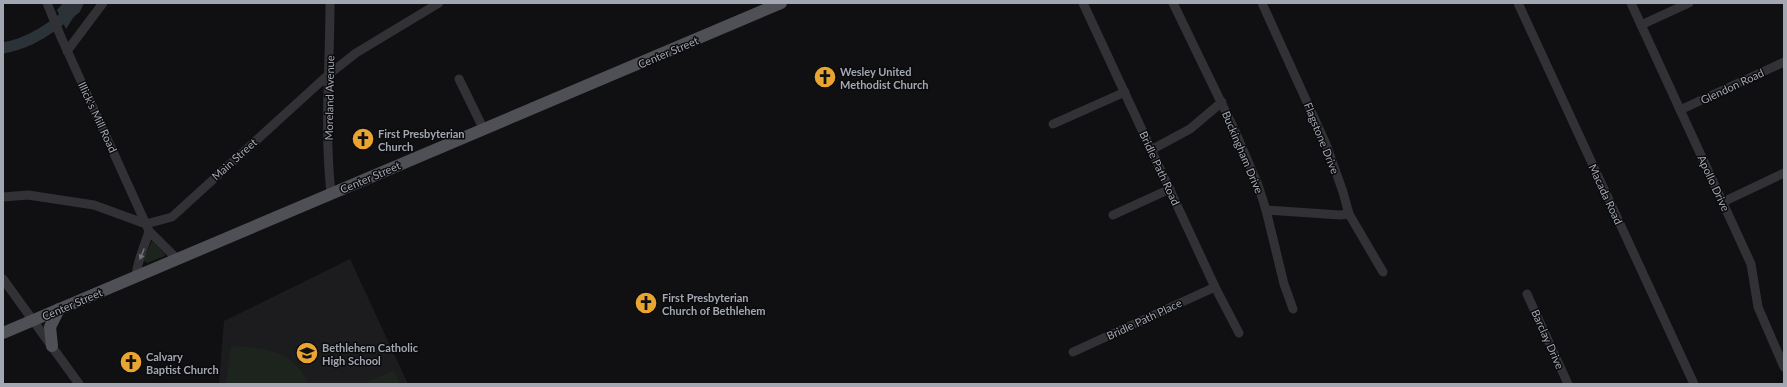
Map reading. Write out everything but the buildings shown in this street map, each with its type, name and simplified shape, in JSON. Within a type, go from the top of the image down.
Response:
[{"type":"main road","name":"Center Street","points":[[3,334],[331,193],[484,130],[781,3]]},
{"type":"main road","points":[[52,346],[50,327],[59,309]]},
{"type":"street","points":[[67,51],[103,3]]},
{"type":"street","name":"Moreland Avenue","points":[[330,3],[328,75],[329,173],[331,193]]},
{"type":"street","name":"Main Street","points":[[148,227],[172,217],[328,75],[356,54],[439,3]]},
{"type":"street","name":"Bridle Path Road","points":[[1083,3],[1215,287],[1239,333]]},
{"type":"street","name":"Buckingham Drive","points":[[1173,3],[1222,102],[1258,185],[1266,210],[1284,284],[1293,309]]},
{"type":"street","name":"Flagstone Drive","points":[[1262,3],[1326,144],[1349,214],[1383,272]]},
{"type":"street","name":"Macada Road","points":[[1518,3],[1694,384]]},
{"type":"street","name":"Apollo Drive","points":[[1631,3],[1751,264],[1759,311],[1784,367]]},
{"type":"street","points":[[1641,25],[1690,3]]},
{"type":"street","name":"Illick's Mill Road","points":[[49,7],[67,51],[148,227],[177,259]]},
{"type":"street","name":"Glendon Road","points":[[1680,110],[1784,62]]},
{"type":"street","points":[[459,79],[484,130]]},
{"type":"street","points":[[1053,124],[1125,92]]},
{"type":"street","points":[[1151,150],[1190,129],[1222,102]]},
{"type":"street","points":[[1723,202],[1784,173]]},
{"type":"street","points":[[1113,215],[1170,189]]},
{"type":"street","points":[[3,197],[28,195],[94,205],[148,227],[146,242],[137,266],[136,277]]},
{"type":"street","points":[[1266,210],[1340,215],[1349,214]]},
{"type":"street","points":[[3,278],[80,384]]},
{"type":"street","name":"Bridle Path Place","points":[[1074,352],[1215,287]]},
{"type":"street","name":"Barclay Drive","points":[[1527,294],[1568,384]]},
{"type":"shaded area","points":[[63,3],[80,3],[75,15],[66,29],[57,10]]},
{"type":"shaded area","points":[[152,241],[165,254],[165,256],[147,263],[143,260]]},
{"type":"shaded area","name":"Bethlehem Catholic High School","points":[[350,259],[408,384],[219,384],[224,321]]},
{"type":"shaded area","points":[[231,346],[266,350],[286,357],[302,372],[308,384],[226,384]]},
{"type":"shaded area","points":[[394,370],[400,384],[363,384]]},
{"type":"waterway","points":[[3,48],[13,46],[41,33],[75,9],[78,3]]},
{"type":"place","name":"Wesley United Methodist Church","points":[[825,77]]},
{"type":"place","name":"First Presbyterian Church","points":[[363,139]]},
{"type":"place","name":"First Presbyterian Church of Bethlehem","points":[[646,303]]},
{"type":"place","name":"Bethlehem Catholic High School","points":[[307,353]]},
{"type":"place","name":"Calvary Baptist Church","points":[[131,362]]}]
